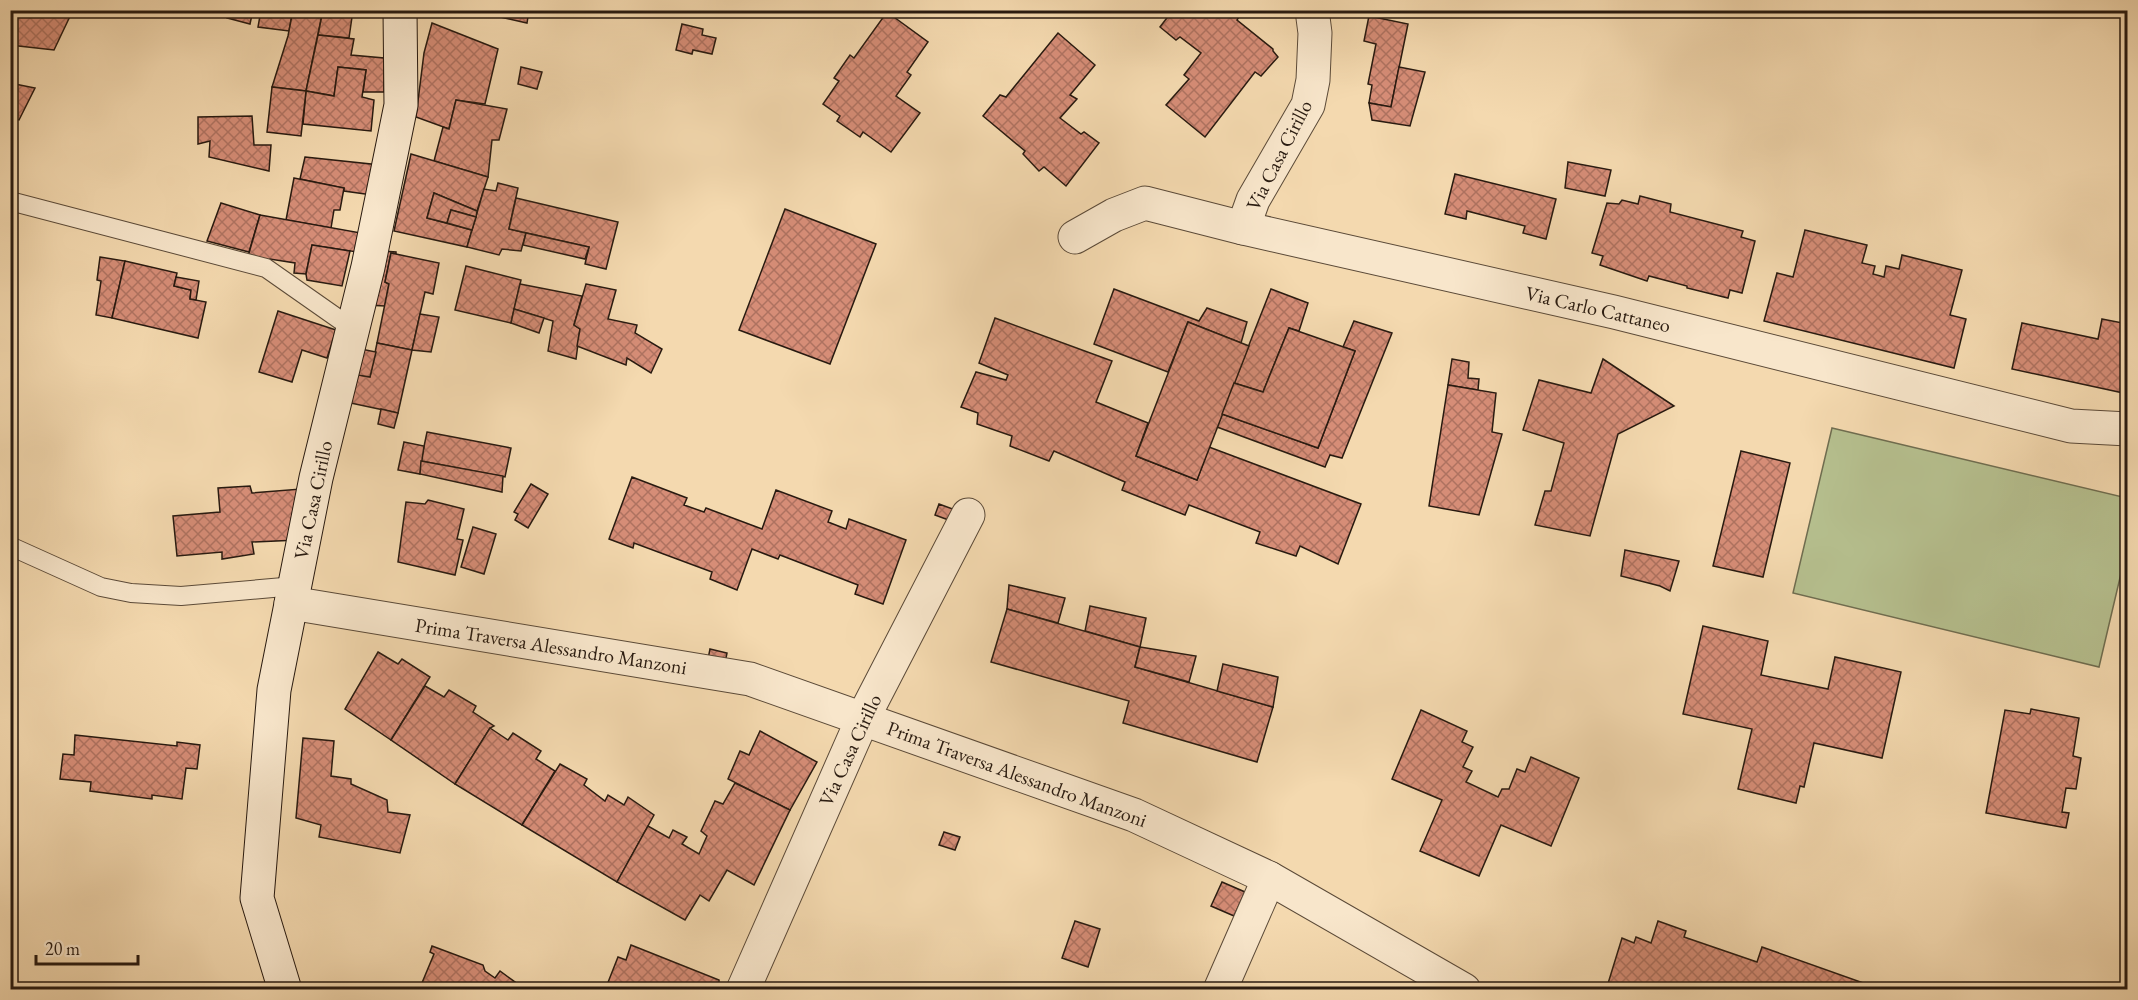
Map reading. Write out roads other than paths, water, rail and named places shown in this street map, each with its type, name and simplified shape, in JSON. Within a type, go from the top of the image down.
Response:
[{"type":"street","name":"Via Casa Cirillo","points":[[285,990],[257,898],[274,690],[316,478],[368,267],[401,105],[400,10]]},
{"type":"street","name":"Via Casa Cirillo","points":[[1243,228],[1253,201],[1308,105],[1313,80],[1312,10]]},
{"type":"street","name":"Via Carlo Cattaneo","points":[[1075,237],[1114,215],[1145,203],[1243,228],[1614,312],[2071,426],[2127,429]]},
{"type":"street","name":"Via Casa Cirillo","points":[[743,990],[863,718],[968,515]]},
{"type":"street","name":"Prima Traversa Alessandro Manzoni","points":[[293,595],[750,679],[1134,814],[1269,878],[1464,990]]},
{"type":"street","points":[[1220,990],[1269,878]]},
{"type":"lane","points":[[10,201],[266,268],[353,329]]},
{"type":"lane","points":[[10,546],[101,587],[131,593],[181,596],[293,595]]}]
